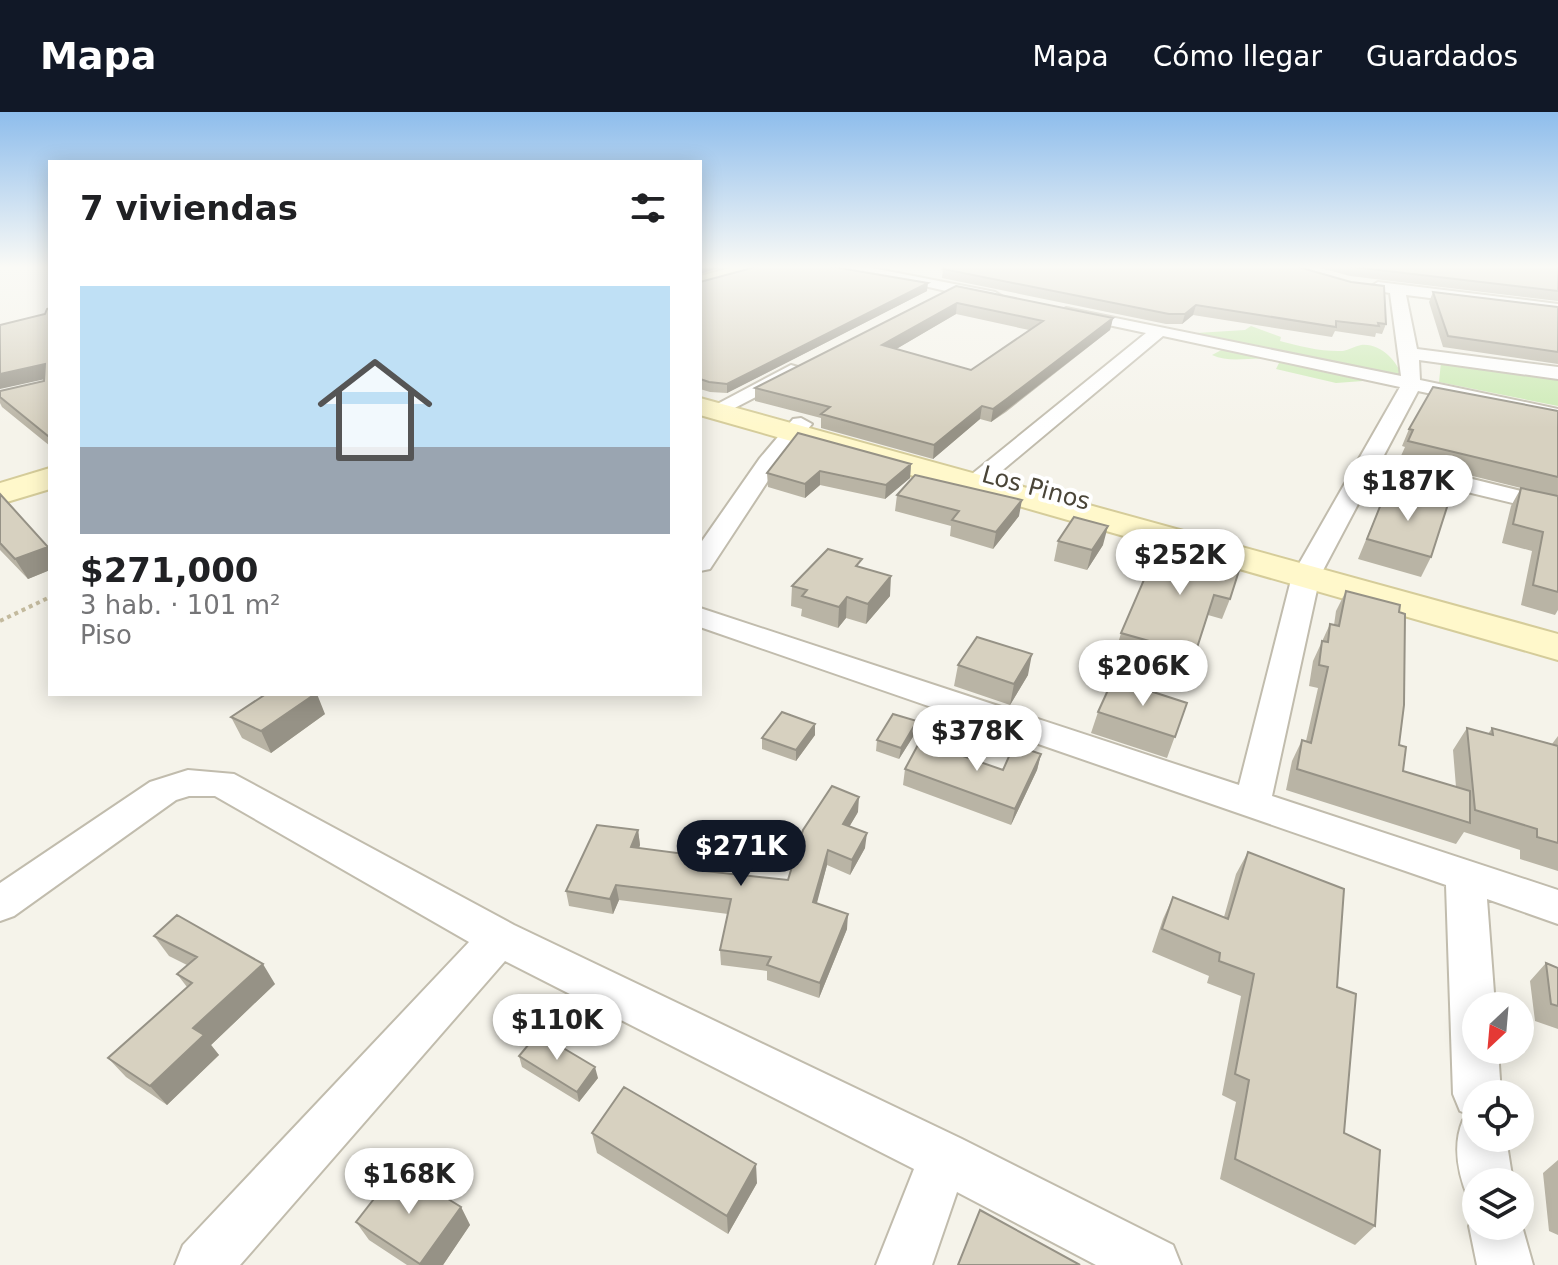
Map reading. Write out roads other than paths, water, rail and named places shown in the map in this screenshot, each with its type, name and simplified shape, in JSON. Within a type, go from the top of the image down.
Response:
[{"type":"street","points":[[1114,321],[1558,415]]},
{"type":"street","points":[[1252,804],[1310,570],[1411,385],[1403,321]]},
{"type":"street","points":[[984,474],[1160,330]]},
{"type":"street","points":[[1409,353],[1558,373]]},
{"type":"street","points":[[711,404],[813,360]]},
{"type":"street","points":[[711,404],[1310,570],[1558,647]]},
{"type":"street","points":[[702,560],[768,463],[798,428]]},
{"type":"street","name":"Los Pinos","points":[[798,428],[984,474],[1310,570],[1558,632]]},
{"type":"street","points":[[1369,461],[1558,507]]},
{"type":"street","points":[[0,494],[48,479]]},
{"type":"street","points":[[702,618],[1558,907]]},
{"type":"street","points":[[0,904],[163,791],[188,783],[221,783],[499,938],[944,1157],[1153,1265]]},
{"type":"street","points":[[1465,874],[1476,1080]]},
{"type":"street","points":[[203,1265],[499,938]]},
{"type":"street","points":[[904,1265],[944,1157]]},
{"type":"street","points":[[1499,1240],[1505,1265]]}]
